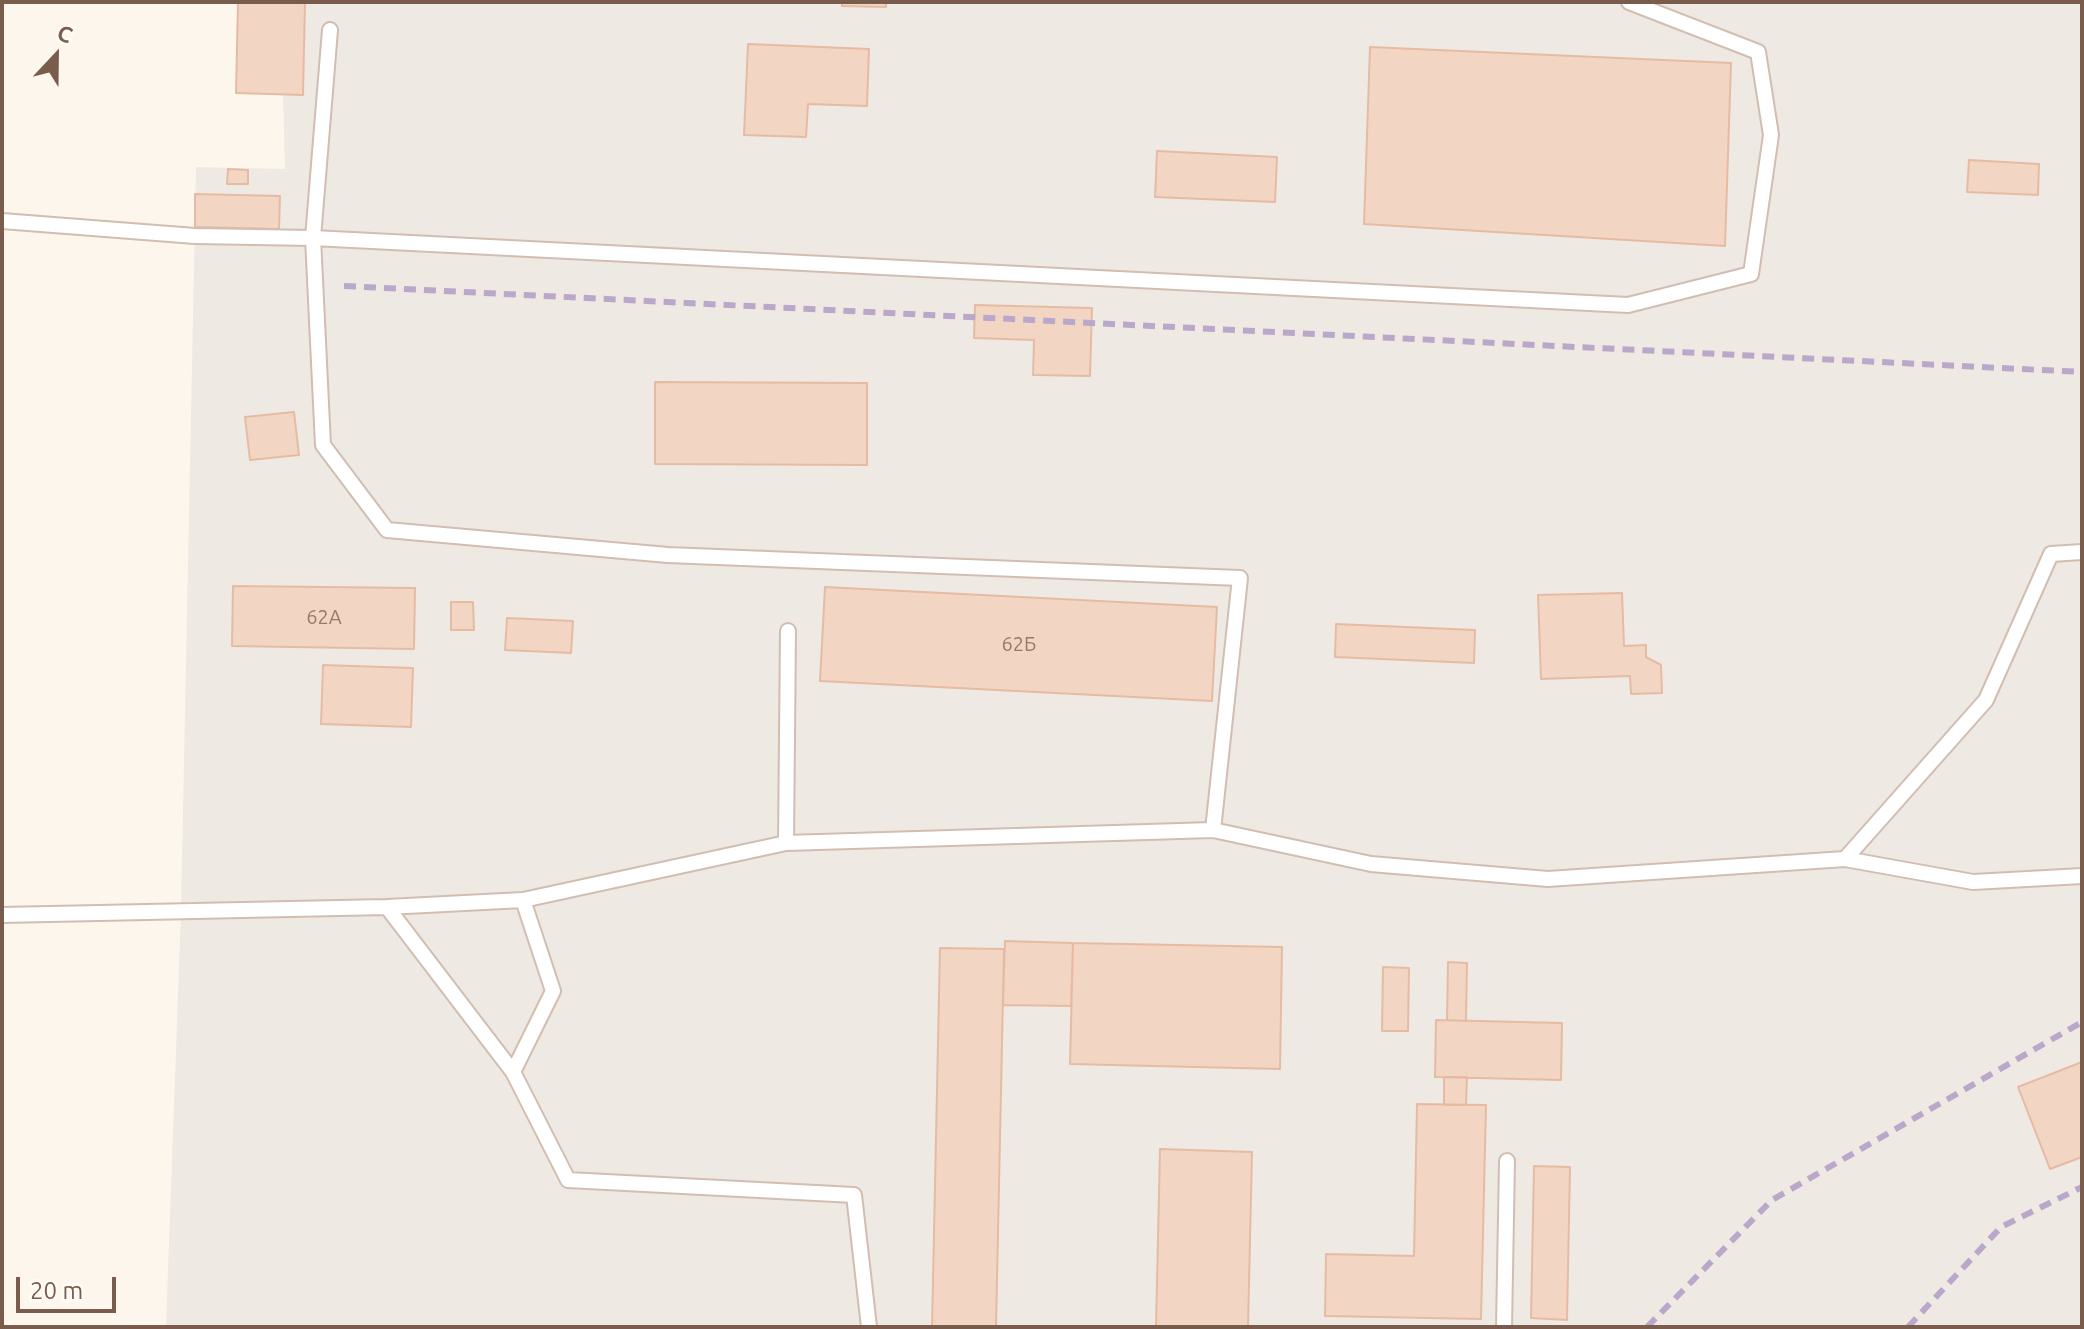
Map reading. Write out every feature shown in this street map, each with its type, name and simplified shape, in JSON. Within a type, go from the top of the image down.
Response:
[{"type":"lane","points":[[2,221],[195,236],[313,238],[1628,305],[1751,274],[1771,135],[1758,52],[1629,2]]},
{"type":"lane","points":[[330,30],[313,238],[323,445],[387,530],[668,555],[1240,578],[1213,830]]},
{"type":"lane","points":[[1845,859],[1986,700],[2051,554],[2082,552]]},
{"type":"lane","points":[[786,843],[788,631]]},
{"type":"lane","points":[[2,915],[387,907],[523,900],[786,843],[1213,830],[1371,864],[1548,879],[1845,859],[1973,882],[2082,876]]},
{"type":"lane","points":[[513,1072],[553,991],[523,900]]},
{"type":"lane","points":[[387,907],[513,1072],[568,1180],[854,1195],[869,1327]]},
{"type":"lane","points":[[1504,1327],[1507,1161]]},
{"type":"shaded area","points":[[238,2],[2082,2],[2082,1327],[166,1327],[181,910],[196,167],[285,169],[283,95],[236,93]]},
{"type":"building","points":[[238,2],[305,2],[303,95],[236,93]]},
{"type":"building","points":[[842,2],[886,2],[886,7],[842,6]]},
{"type":"building","points":[[748,44],[869,49],[867,106],[808,104],[806,137],[744,135]]},
{"type":"building","points":[[1370,47],[1731,63],[1725,246],[1364,224]]},
{"type":"building","points":[[1157,151],[1277,157],[1275,202],[1155,197]]},
{"type":"building","points":[[1969,160],[2039,164],[2038,195],[1967,192]]},
{"type":"building","points":[[228,169],[248,170],[248,184],[227,184]]},
{"type":"building","points":[[195,194],[280,196],[279,229],[195,227]]},
{"type":"building","points":[[975,305],[1092,308],[1090,376],[1033,375],[1034,340],[974,338]]},
{"type":"building","points":[[655,382],[867,383],[867,465],[655,464]]},
{"type":"building","points":[[294,412],[299,455],[250,460],[245,417]]},
{"type":"building","points":[[233,586],[415,588],[414,649],[232,646]]},
{"type":"building","points":[[825,587],[1217,607],[1212,701],[820,681]]},
{"type":"building","points":[[1622,593],[1624,646],[1646,645],[1646,657],[1661,665],[1662,693],[1631,694],[1630,676],[1541,679],[1538,595]]},
{"type":"building","points":[[451,602],[473,602],[474,630],[451,630]]},
{"type":"building","points":[[507,618],[573,621],[571,653],[505,650]]},
{"type":"building","points":[[1336,624],[1475,630],[1474,663],[1335,657]]},
{"type":"building","points":[[323,665],[413,668],[411,727],[321,724]]},
{"type":"building","points":[[1005,941],[1073,943],[1071,1006],[1003,1005]]},
{"type":"building","points":[[1073,943],[1282,947],[1280,1069],[1070,1064]]},
{"type":"building","points":[[940,948],[1004,949],[996,1327],[932,1327]]},
{"type":"building","points":[[1448,962],[1467,963],[1466,1021],[1447,1020]]},
{"type":"building","points":[[1383,967],[1409,968],[1408,1031],[1382,1031]]},
{"type":"building","points":[[1436,1020],[1562,1023],[1561,1080],[1435,1077]]},
{"type":"building","points":[[2082,1062],[2082,1157],[2050,1169],[2018,1087]]},
{"type":"building","points":[[1444,1077],[1467,1077],[1466,1105],[1444,1105]]},
{"type":"building","points":[[1417,1104],[1486,1105],[1481,1319],[1325,1316],[1326,1254],[1414,1256]]},
{"type":"building","points":[[1160,1149],[1252,1152],[1248,1327],[1156,1327]]},
{"type":"building","points":[[1534,1166],[1570,1167],[1567,1320],[1531,1318]]},
{"type":"railway","points":[[344,286],[2082,372]]},
{"type":"railway","points":[[1647,1327],[1772,1200],[2082,1022]]},
{"type":"railway","points":[[1908,1327],[2001,1227],[2082,1187]]}]
